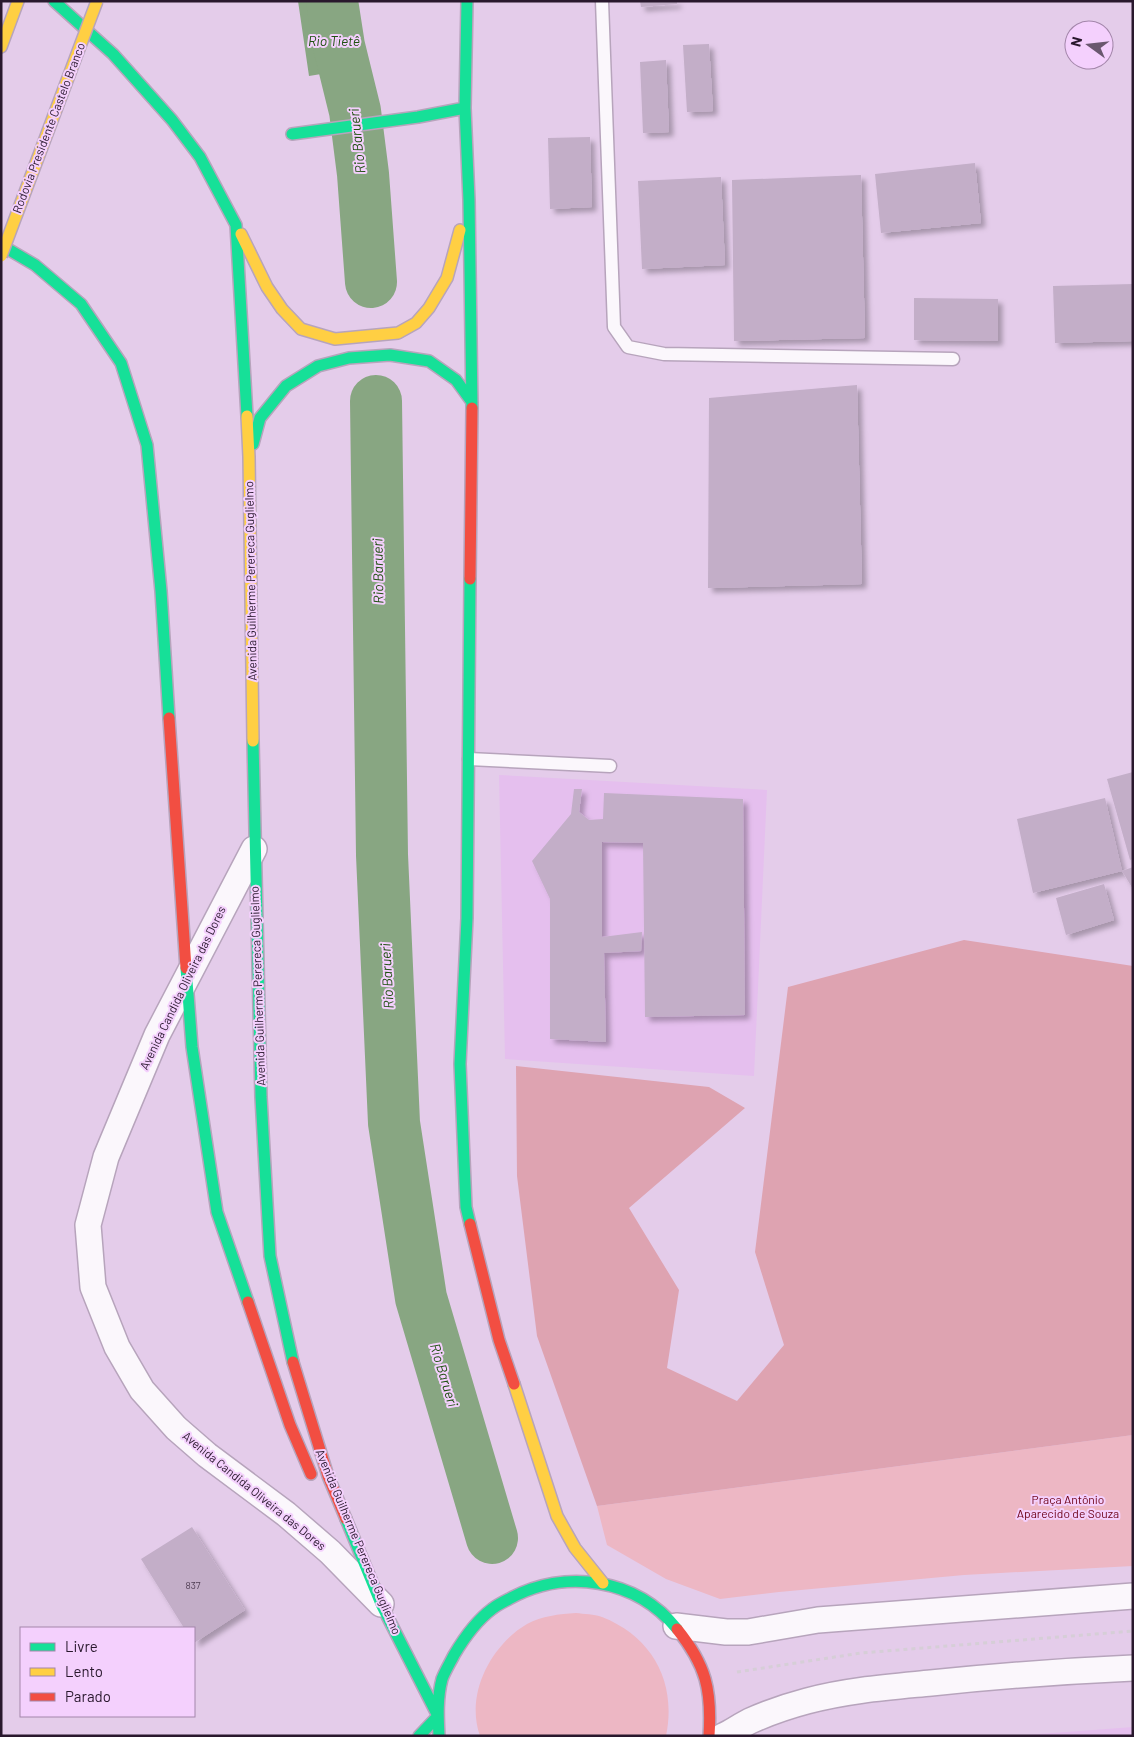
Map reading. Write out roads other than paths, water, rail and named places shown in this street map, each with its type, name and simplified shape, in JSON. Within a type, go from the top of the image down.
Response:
[{"type":"main road","points":[[1,47],[18,1]]},
{"type":"main road","name":"Avenida Guilherme Perereca Guglielmo","points":[[54,1],[113,54],[149,94],[200,157],[268,287],[282,309],[301,329],[335,339],[398,333],[416,322],[429,308],[447,278],[469,200]]},
{"type":"main road","name":"Rodovia Presidente Castelo Branco","points":[[1,256],[97,1]]},
{"type":"main road","points":[[467,1],[465,108],[469,200],[472,402],[467,918],[460,1064],[466,1207],[499,1340],[557,1516],[575,1548],[603,1583]]},
{"type":"main road","points":[[292,134],[418,117],[465,108]]},
{"type":"main road","name":"Avenida Guilherme Perereca Guglielmo","points":[[236,225],[249,457],[254,849],[261,1097],[270,1256],[292,1357],[328,1476],[381,1604],[438,1716]]},
{"type":"main road","points":[[1,246],[34,265],[81,304],[121,363],[147,444],[161,591],[192,1047],[217,1212],[290,1425],[316,1488]]},
{"type":"main road","points":[[249,457],[260,418],[286,386],[318,366],[349,358],[390,356],[428,361],[456,380],[472,402]]},
{"type":"main road","points":[[326,1503],[366,1564]]},
{"type":"main road","points":[[439,1736],[439,1695],[444,1673],[453,1653],[465,1634],[497,1604],[517,1593],[537,1585],[552,1582],[582,1580],[603,1583],[635,1594],[651,1603],[676,1626],[692,1647],[703,1672],[710,1707],[709,1736]]},
{"type":"main road","points":[[419,1736],[438,1716]]},
{"type":"street","name":"Avenida Candida Oliveira das Dores","points":[[254,849],[157,1035],[106,1157],[88,1225],[93,1287],[118,1348],[142,1390],[176,1428],[207,1455],[286,1514],[330,1552],[381,1604]]},
{"type":"street","points":[[676,1626],[726,1632],[748,1632],[818,1620],[1133,1596]]},
{"type":"street","points":[[723,1736],[750,1721],[807,1701],[878,1688],[1046,1672],[1133,1668]]},
{"type":"lane","points":[[602,1],[614,328],[628,347],[664,354],[953,359]]},
{"type":"lane","points":[[469,759],[610,766]]},
{"type":"water","name":"Rio Tietê","points":[[298,1],[355,1],[355,11],[370,66],[309,76]]},
{"type":"waterway","name":"Rio Barueri","points":[[332,1],[339,46],[355,111],[363,174],[371,282]]},
{"type":"waterway","name":"Rio Barueri","points":[[376,401],[382,855],[394,1123],[421,1298],[492,1538]]},
{"type":"park label","name":"Praça Antônio Aparecido de Souza","points":[[1068,1507]]}]
